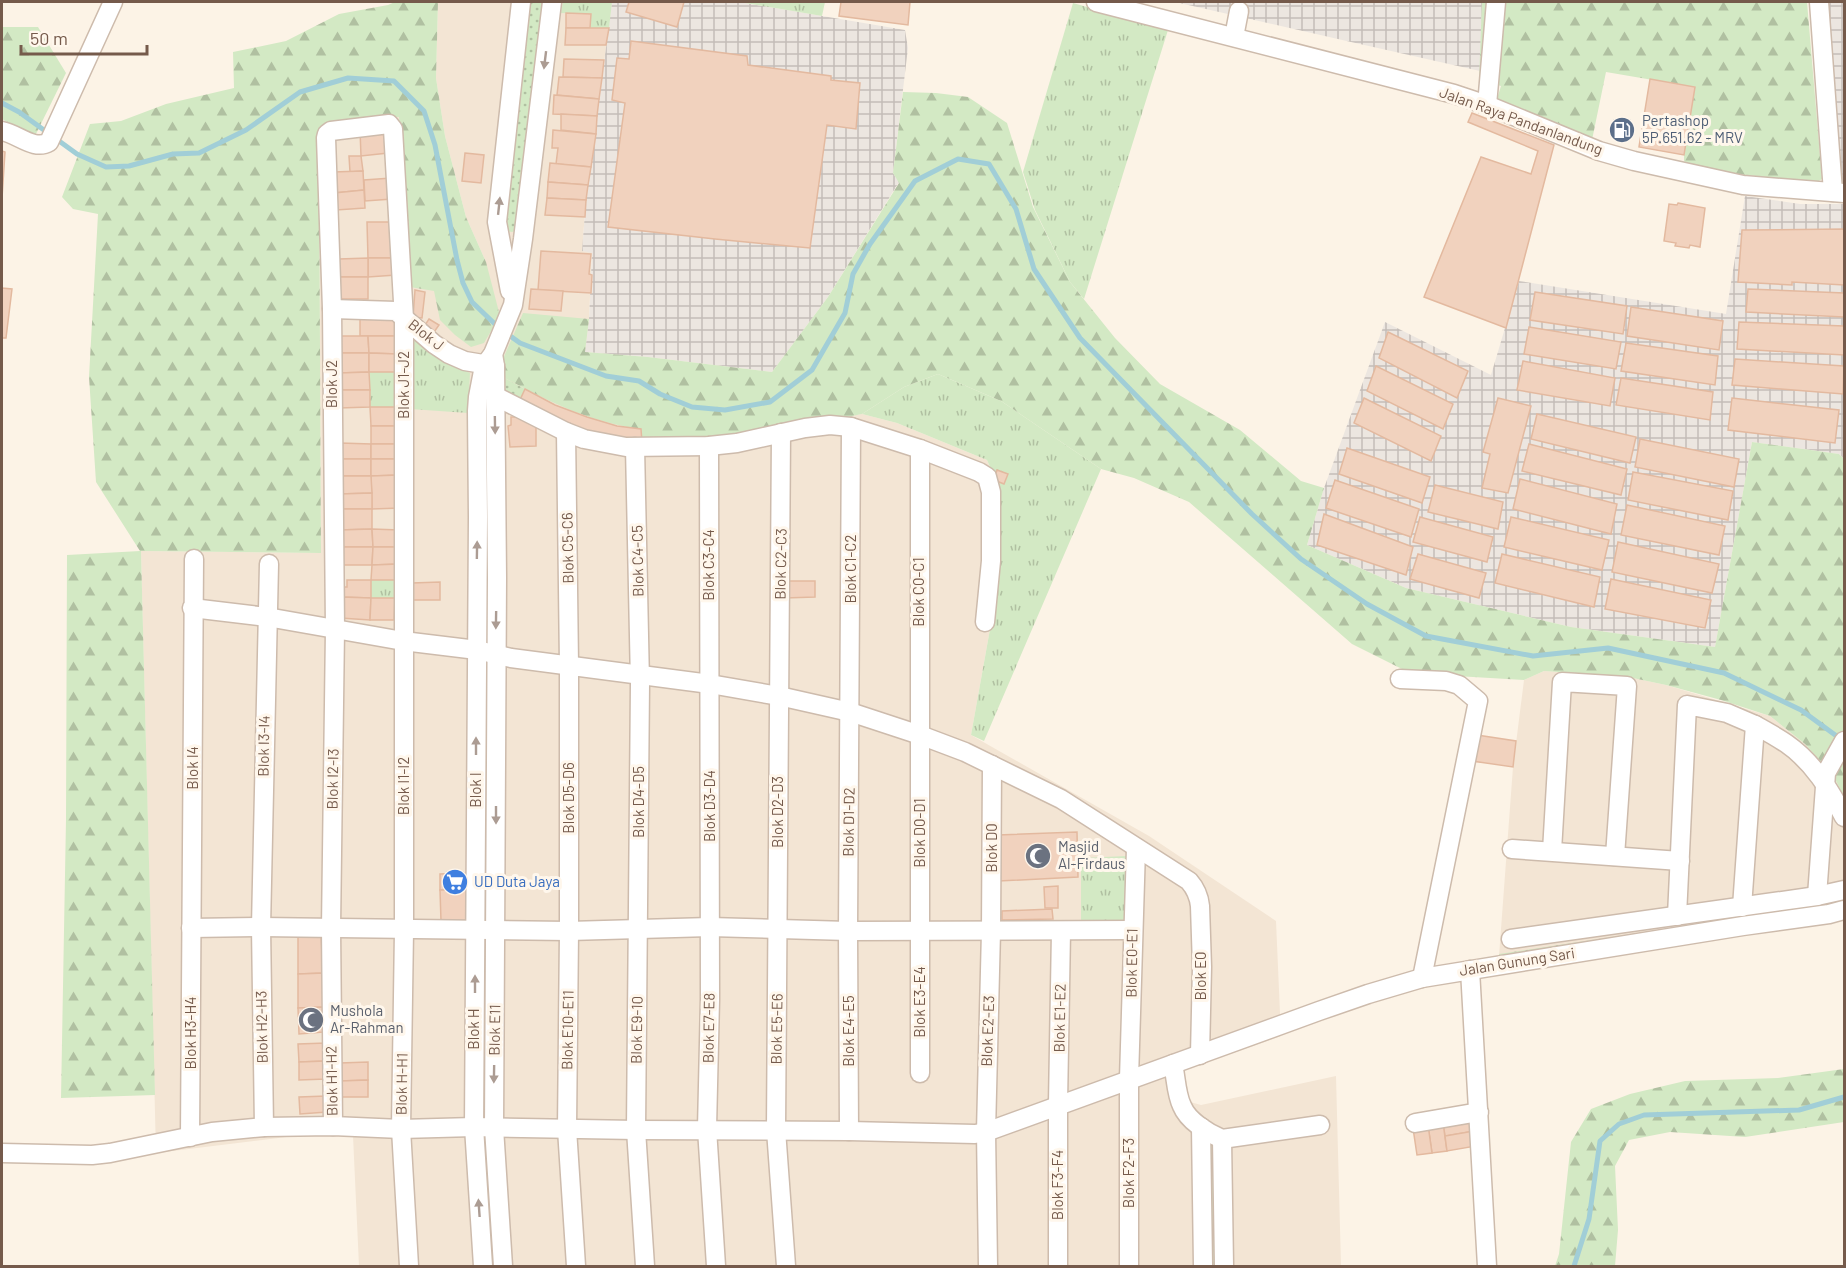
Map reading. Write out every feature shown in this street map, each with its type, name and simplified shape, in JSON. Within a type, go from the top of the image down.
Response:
[{"type":"street","points":[[2,131],[34,145],[44,145],[49,142],[113,2]]},
{"type":"street","points":[[513,305],[497,222],[520,2]]},
{"type":"street","points":[[492,359],[513,305],[552,2]]},
{"type":"street","name":"Jalan Raya Pandanlandung","points":[[1096,2],[1454,94],[1487,105],[1599,151],[1634,160],[1743,185],[1839,193]]},
{"type":"street","points":[[1487,105],[1496,2]]},
{"type":"street","points":[[1819,2],[1839,193]]},
{"type":"street","points":[[1234,37],[1239,11]]},
{"type":"street","name":"Blok J1-J2","points":[[326,138],[331,131],[389,124],[393,129],[404,319],[404,641]]},
{"type":"street","name":"Blok J2","points":[[326,138],[332,309],[335,629]]},
{"type":"street","points":[[499,237],[523,239]]},
{"type":"street","name":"Blok J","points":[[332,309],[396,311],[434,344],[450,354],[465,361],[492,359]]},
{"type":"street","name":"Blok E11","points":[[492,359],[495,396],[496,655],[494,1128],[503,1266]]},
{"type":"street","name":"Blok I","points":[[475,930],[477,411],[478,397],[492,359]]},
{"type":"street","points":[[495,396],[566,432],[601,442],[635,447],[709,446],[737,443],[830,424],[851,427],[920,449],[979,472],[987,477],[990,485],[991,561],[986,622]]},
{"type":"street","name":"Blok C1-C2","points":[[850,712],[851,427]]},
{"type":"street","name":"Blok C5-C6","points":[[566,432],[569,665]]},
{"type":"street","name":"Blok C2-C3","points":[[779,696],[781,433]]},
{"type":"street","name":"Blok C3-C4","points":[[709,446],[710,684]]},
{"type":"street","name":"Blok C4-C5","points":[[635,447],[640,675]]},
{"type":"street","name":"Blok C0-C1","points":[[920,449],[920,735]]},
{"type":"street","name":"Blok I4","points":[[191,928],[194,559]]},
{"type":"street","name":"Blok I3-I4","points":[[261,927],[269,564]]},
{"type":"street","points":[[192,608],[267,617],[511,658],[710,684],[850,712],[965,752],[1061,799],[1136,848]]},
{"type":"street","name":"Blok I2-I3","points":[[331,928],[335,629]]},
{"type":"street","name":"Blok I1-I2","points":[[404,641],[404,930]]},
{"type":"street","name":"Blok D5-D6","points":[[569,665],[569,932]]},
{"type":"street","name":"Blok D4-D5","points":[[638,929],[640,675]]},
{"type":"street","points":[[1400,680],[1446,681],[1459,686],[1478,701],[1422,978]]},
{"type":"street","points":[[1552,851],[1562,682],[1627,686],[1615,856]]},
{"type":"street","name":"Blok D3-D4","points":[[710,684],[710,927]]},
{"type":"street","name":"Blok D2-D3","points":[[778,928],[779,696]]},
{"type":"street","points":[[1677,916],[1687,705],[1727,713],[1755,725],[1788,744],[1811,766],[1845,817]]},
{"type":"street","name":"Blok D1-D2","points":[[848,931],[850,712]]},
{"type":"street","points":[[1742,907],[1755,725]]},
{"type":"street","name":"Blok D0-D1","points":[[919,931],[920,735]]},
{"type":"street","points":[[1816,896],[1824,783],[1830,765],[1845,741]]},
{"type":"street","name":"Blok D0","points":[[991,931],[992,765]]},
{"type":"street","name":"Blok E0","points":[[1136,848],[1190,881],[1199,897],[1202,967],[1200,1055]]},
{"type":"street","name":"Blok E0-E1","points":[[1129,1079],[1136,848]]},
{"type":"street","points":[[1512,849],[1680,861]]},
{"type":"street","points":[[1511,939],[1742,907],[1845,890]]},
{"type":"street","name":"Jalan Gunung Sari","points":[[2,1153],[110,1154],[222,1131],[264,1127],[333,1126],[401,1129],[474,1127],[975,1134],[986,1132],[1368,993],[1422,978],[1845,910]]},
{"type":"street","name":"Blok H2-H3","points":[[261,927],[264,1127]]},
{"type":"street","points":[[191,928],[569,932],[710,927],[848,931],[1133,930]]},
{"type":"street","name":"Blok E7-E8","points":[[710,927],[707,1130],[716,1266]]},
{"type":"street","name":"Blok H3-H4","points":[[190,1137],[191,928]]},
{"type":"street","name":"Blok H1-H2","points":[[331,928],[333,1126]]},
{"type":"street","name":"Blok E5-E6","points":[[778,928],[776,1130],[786,1266]]},
{"type":"street","name":"Blok E9-10","points":[[638,929],[636,1130],[645,1266]]},
{"type":"street","name":"Blok H-H1","points":[[404,930],[401,1129],[409,1266]]},
{"type":"street","name":"Blok H","points":[[475,930],[474,1127],[483,1266]]},
{"type":"street","name":"Blok E4-E5","points":[[848,931],[849,1131]]},
{"type":"street","name":"Blok E3-E4","points":[[919,931],[920,1073]]},
{"type":"street","name":"Blok E2-E3","points":[[988,1266],[986,1132],[991,931]]},
{"type":"street","name":"Blok E1-E2","points":[[1058,1104],[1061,931]]},
{"type":"street","name":"Blok E10-E11","points":[[569,932],[567,1129],[576,1266]]},
{"type":"street","points":[[1470,970],[1487,1266]]},
{"type":"street","points":[[1173,1064],[1181,1105],[1186,1113],[1201,1127],[1222,1139],[1320,1125]]},
{"type":"street","name":"Blok F2-F3","points":[[1129,1079],[1129,1266]]},
{"type":"street","name":"Blok F3-F4","points":[[1058,1104],[1058,1266]]},
{"type":"street","points":[[1415,1123],[1479,1112]]},
{"type":"street","points":[[1201,1127],[1203,1266]]},
{"type":"street","points":[[1222,1139],[1224,1266]]},
{"type":"shaded area","points":[[438,2],[612,2],[586,200],[582,251],[592,252],[585,352],[502,361],[824,420],[862,414],[897,423],[987,460],[1000,490],[999,579],[971,735],[1149,836],[1276,921],[1281,1036],[1184,1070],[1190,1102],[1201,1105],[1336,1076],[1341,1266],[359,1266],[353,1136],[319,1133],[156,1153],[141,551],[321,553],[319,143],[321,128],[346,119],[370,116],[399,117],[404,225],[486,262],[466,217],[445,136],[436,78]]},
{"type":"shaded area","points":[[612,2],[745,2],[905,30],[908,48],[893,173],[899,182],[828,297],[772,372],[585,352],[592,253],[582,251],[586,200]]},
{"type":"shaded area","points":[[1175,2],[1482,2],[1480,71],[1351,42]]},
{"type":"shaded area","points":[[1826,2],[1844,2],[1844,182],[1841,182]]},
{"type":"shaded area","points":[[1745,196],[1800,204],[1844,204],[1844,459],[1839,454],[1752,442],[1715,647],[1571,627],[1406,588],[1307,545],[1324,488],[1385,322],[1491,375],[1519,281],[1726,314]]},
{"type":"shaded area","points":[[1544,671],[1628,677],[1666,685],[1770,716],[1805,744],[1833,775],[1844,797],[1844,901],[1816,909],[1499,956],[1513,767],[1524,680]]},
{"type":"green space","points":[[395,2],[438,2],[436,78],[445,136],[466,217],[486,262],[500,316],[484,343],[471,347],[440,320],[434,291],[410,287],[404,226],[399,117],[360,118],[322,128],[319,143],[321,553],[141,551],[155,1095],[61,1098],[66,819],[67,555],[140,551],[96,482],[89,377],[98,214],[73,209],[62,197],[90,124],[121,121],[166,104],[234,88],[233,52],[286,41],[339,14]]},
{"type":"green space","points":[[530,2],[543,2],[515,231],[512,232],[505,228]]},
{"type":"green space","points":[[563,2],[612,2],[609,28],[590,28],[590,14],[561,13]]},
{"type":"green space","points":[[745,2],[825,2],[822,16]]},
{"type":"green space","points":[[1482,2],[1807,2],[1822,179],[1817,182],[1736,174],[1687,164],[1684,161],[1684,155],[1694,87],[1606,72],[1592,140],[1497,99],[1501,86],[1479,80]]},
{"type":"green space","points":[[1073,3],[1168,30],[1084,299],[1070,282],[1035,210],[1023,172]]},
{"type":"green space","points":[[2,27],[38,27],[66,73],[34,138],[2,119]]},
{"type":"green space","points":[[903,92],[968,97],[1007,123],[1033,207],[1070,282],[1115,338],[1160,384],[1240,430],[1301,481],[1324,488],[1307,545],[1406,588],[1571,627],[1715,647],[1752,442],[1839,454],[1844,459],[1844,797],[1833,775],[1805,744],[1770,716],[1721,700],[1628,677],[1544,671],[1524,680],[1456,676],[1402,669],[1352,644],[1189,502],[1134,478],[1101,469],[1001,401],[938,374],[904,387],[862,414],[743,438],[642,442],[641,429],[586,416],[552,402],[501,376],[502,361],[523,313],[589,319],[585,352],[772,372],[828,297],[899,183],[893,173]]},
{"type":"green space","points":[[414,339],[470,373],[468,413],[410,409],[409,342]]},
{"type":"green space","points":[[369,372],[398,372],[399,407],[370,407]]},
{"type":"green space","points":[[938,374],[1001,401],[1101,469],[984,741],[971,735],[999,579],[1000,490],[987,460],[897,423],[862,414],[904,387]]},
{"type":"green space","points":[[501,376],[525,389],[519,402],[499,393]]},
{"type":"green space","points":[[371,580],[399,580],[398,599],[371,598]]},
{"type":"green space","points":[[484,660],[490,661],[487,915],[485,916],[483,915]]},
{"type":"green space","points":[[1127,856],[1127,922],[1081,922],[1081,858]]},
{"type":"green space","points":[[1844,898],[1844,901],[1816,909],[1499,956],[1499,954],[1817,906]]},
{"type":"green space","points":[[483,942],[488,942],[486,1116],[481,1115]]},
{"type":"green space","points":[[1844,1069],[1844,1122],[1745,1137],[1670,1132],[1629,1140],[1615,1166],[1618,1230],[1615,1266],[1555,1266],[1559,1254],[1571,1142],[1591,1109],[1630,1094],[1685,1081],[1778,1078]]},
{"type":"green space","points":[[1214,1145],[1215,1266],[1210,1266],[1210,1147]]},
{"type":"building","points":[[629,2],[684,2],[677,27],[626,12]]},
{"type":"building","points":[[841,2],[910,2],[908,25],[839,16]]},
{"type":"building","points":[[566,13],[591,14],[590,28],[566,28]]},
{"type":"building","points":[[566,28],[609,28],[606,45],[565,45]]},
{"type":"building","points":[[631,41],[747,56],[748,65],[831,76],[831,80],[860,83],[856,129],[827,125],[810,248],[608,227],[625,103],[612,100],[617,58],[629,59]]},
{"type":"building","points":[[564,59],[604,60],[602,78],[563,77]]},
{"type":"building","points":[[559,77],[602,78],[599,99],[557,95]]},
{"type":"building","points":[[1650,79],[1695,87],[1684,155],[1639,147]]},
{"type":"building","points":[[554,95],[599,99],[597,116],[553,114]]},
{"type":"building","points":[[1472,113],[1554,145],[1506,328],[1424,297],[1481,157],[1531,174],[1538,151],[1468,122]]},
{"type":"building","points":[[561,114],[597,116],[596,134],[561,130]]},
{"type":"building","points":[[387,128],[388,153],[361,156],[360,130]]},
{"type":"building","points":[[553,130],[596,134],[591,167],[556,164],[558,148],[552,148]]},
{"type":"building","points":[[2,151],[5,152],[2,198]]},
{"type":"building","points":[[465,153],[484,155],[481,183],[462,181]]},
{"type":"building","points":[[349,156],[361,156],[363,171],[350,172]]},
{"type":"building","points":[[550,163],[591,167],[588,185],[548,182]]},
{"type":"building","points":[[363,171],[364,190],[334,193],[333,172]]},
{"type":"building","points":[[391,178],[392,199],[365,201],[364,180]]},
{"type":"building","points":[[548,182],[588,185],[586,200],[547,198]]},
{"type":"building","points":[[364,190],[365,208],[336,210],[334,193]]},
{"type":"building","points":[[547,198],[586,200],[585,217],[545,215]]},
{"type":"building","points":[[1678,203],[1705,208],[1700,247],[1675,246],[1676,243],[1664,241],[1669,204],[1677,205]]},
{"type":"building","points":[[367,222],[394,222],[395,258],[368,258]]},
{"type":"building","points":[[1844,229],[1844,285],[1738,282],[1742,230]]},
{"type":"building","points":[[541,251],[591,254],[589,274],[592,275],[591,293],[538,290]]},
{"type":"building","points":[[368,258],[395,258],[396,275],[368,277]]},
{"type":"building","points":[[368,258],[368,277],[339,277],[339,259]]},
{"type":"building","points":[[339,277],[368,277],[368,299],[339,299]]},
{"type":"building","points":[[2,288],[12,289],[6,338],[2,338]]},
{"type":"building","points":[[531,289],[563,291],[561,311],[529,309]]},
{"type":"building","points":[[1748,289],[1844,293],[1844,317],[1746,312]]},
{"type":"building","points":[[415,290],[425,292],[422,318],[413,317]]},
{"type":"building","points":[[1535,292],[1627,306],[1623,334],[1530,320]]},
{"type":"building","points":[[1631,307],[1723,321],[1719,350],[1627,336]]},
{"type":"building","points":[[360,315],[398,315],[398,336],[360,336]]},
{"type":"building","points":[[429,319],[439,325],[432,335],[423,328]]},
{"type":"building","points":[[1739,322],[1844,326],[1844,355],[1737,349]]},
{"type":"building","points":[[1529,327],[1621,342],[1616,369],[1524,354]]},
{"type":"building","points":[[1388,332],[1468,371],[1457,398],[1379,358]]},
{"type":"building","points":[[339,336],[368,336],[369,353],[339,353]]},
{"type":"building","points":[[368,336],[398,336],[398,354],[369,353]]},
{"type":"building","points":[[1626,343],[1718,356],[1715,385],[1621,371]]},
{"type":"building","points":[[339,353],[369,353],[369,372],[339,373]]},
{"type":"building","points":[[369,353],[398,354],[398,372],[369,372]]},
{"type":"building","points":[[1735,359],[1844,366],[1843,394],[1732,385]]},
{"type":"building","points":[[1523,361],[1615,378],[1610,406],[1517,390]]},
{"type":"building","points":[[1376,366],[1453,404],[1443,429],[1367,391]]},
{"type":"building","points":[[369,372],[370,390],[339,390],[339,373]]},
{"type":"building","points":[[1621,378],[1713,392],[1710,420],[1616,405]]},
{"type":"building","points":[[525,389],[555,405],[587,417],[617,426],[641,429],[642,442],[590,434],[519,402]]},
{"type":"building","points":[[339,390],[370,390],[370,407],[339,408]]},
{"type":"building","points":[[1364,398],[1441,436],[1431,461],[1354,423]]},
{"type":"building","points":[[1498,398],[1531,406],[1508,493],[1482,488],[1490,454],[1483,452]]},
{"type":"building","points":[[1732,398],[1839,410],[1835,443],[1728,430]]},
{"type":"building","points":[[370,407],[399,407],[399,426],[371,426]]},
{"type":"building","points":[[1537,414],[1636,437],[1630,463],[1531,439]]},
{"type":"building","points":[[511,417],[528,417],[536,422],[536,446],[510,447],[508,426],[511,425]]},
{"type":"building","points":[[371,426],[399,426],[399,444],[371,444]]},
{"type":"building","points":[[1640,439],[1739,459],[1734,487],[1635,467]]},
{"type":"building","points":[[340,443],[371,444],[371,459],[340,459]]},
{"type":"building","points":[[371,444],[399,444],[399,459],[371,459]]},
{"type":"building","points":[[1529,444],[1627,469],[1621,495],[1522,471]]},
{"type":"building","points":[[1347,448],[1430,477],[1422,503],[1339,474]]},
{"type":"building","points":[[340,459],[371,459],[371,476],[339,476]]},
{"type":"building","points":[[371,459],[399,459],[399,475],[371,476]]},
{"type":"building","points":[[997,470],[1008,474],[1004,484],[994,480]]},
{"type":"building","points":[[1633,472],[1733,491],[1728,520],[1628,500]]},
{"type":"building","points":[[399,475],[400,508],[372,509],[371,476]]},
{"type":"building","points":[[339,476],[371,476],[372,493],[339,494]]},
{"type":"building","points":[[1520,479],[1617,504],[1611,534],[1513,509]]},
{"type":"building","points":[[1335,480],[1419,509],[1411,537],[1326,508]]},
{"type":"building","points":[[1435,485],[1503,502],[1498,529],[1428,512]]},
{"type":"building","points":[[372,493],[372,509],[339,509],[339,494]]},
{"type":"building","points":[[1627,505],[1725,526],[1719,555],[1621,535]]},
{"type":"building","points":[[339,509],[372,509],[372,529],[339,530]]},
{"type":"building","points":[[1324,514],[1413,547],[1406,575],[1317,545]]},
{"type":"building","points":[[1420,517],[1493,537],[1487,562],[1413,542]]},
{"type":"building","points":[[1511,517],[1609,540],[1602,570],[1504,547]]},
{"type":"building","points":[[372,529],[373,547],[339,547],[339,530]]},
{"type":"building","points":[[372,529],[399,530],[399,547],[373,547]]},
{"type":"building","points":[[1618,542],[1719,564],[1712,593],[1612,572]]},
{"type":"building","points":[[339,547],[373,547],[372,565],[340,565]]},
{"type":"building","points":[[373,547],[399,547],[399,564],[372,565]]},
{"type":"building","points":[[1418,554],[1486,573],[1479,598],[1410,579]]},
{"type":"building","points":[[1502,554],[1600,577],[1594,607],[1495,583]]},
{"type":"building","points":[[399,564],[399,580],[371,580],[372,565]]},
{"type":"building","points":[[1611,579],[1711,600],[1705,628],[1605,609]]},
{"type":"building","points":[[347,580],[371,580],[371,598],[341,597],[341,587],[347,587]]},
{"type":"building","points":[[785,581],[815,581],[815,597],[785,598]]},
{"type":"building","points":[[440,582],[440,600],[412,600],[412,583]]},
{"type":"building","points":[[341,597],[371,598],[370,620],[340,618]]},
{"type":"building","points":[[371,598],[395,598],[394,620],[370,620]]},
{"type":"building","points":[[1477,735],[1516,741],[1513,767],[1472,761]]},
{"type":"building","name":"Masjid Al-Firdaus","points":[[1077,832],[1078,877],[999,881],[998,835]]},
{"type":"building","name":"UD Duta Jaya","points":[[469,873],[469,890],[440,890],[440,874]]},
{"type":"building","points":[[1058,886],[1058,908],[1045,908],[1044,887]]},
{"type":"building","points":[[440,890],[469,890],[467,921],[441,921]]},
{"type":"building","points":[[1052,909],[1053,919],[1002,920],[1002,911]]},
{"type":"building","points":[[321,934],[323,973],[298,974],[298,935]]},
{"type":"building","points":[[325,973],[326,1007],[298,1008],[298,974]]},
{"type":"building","name":"Mushola Ar-Rahman","points":[[323,1007],[323,1032],[299,1034],[298,1008]]},
{"type":"building","points":[[326,1043],[326,1061],[299,1062],[298,1044]]},
{"type":"building","points":[[326,1061],[326,1079],[299,1080],[299,1062]]},
{"type":"building","points":[[368,1062],[368,1080],[340,1081],[340,1063]]},
{"type":"building","points":[[368,1080],[368,1097],[340,1097],[340,1081]]},
{"type":"building","points":[[326,1096],[327,1112],[300,1114],[299,1097]]},
{"type":"building","points":[[1473,1117],[1474,1131],[1445,1136],[1443,1123]]},
{"type":"building","points":[[1443,1123],[1447,1151],[1432,1153],[1428,1125]]},
{"type":"building","points":[[1428,1125],[1432,1153],[1417,1155],[1413,1128]]},
{"type":"building","points":[[1474,1131],[1476,1146],[1447,1151],[1445,1136]]},
{"type":"waterway","points":[[2,103],[19,112],[77,154],[106,167],[129,166],[173,154],[199,153],[246,130],[300,92],[348,78],[394,81],[424,111],[435,145],[463,283],[472,302],[498,327]]},
{"type":"waterway","points":[[506,333],[520,343],[606,376],[639,381],[660,394],[692,407],[725,410],[770,402],[812,370],[845,313],[853,274],[870,244],[915,181],[958,159],[989,164],[1016,209],[1034,269],[1080,338],[1252,514],[1301,559],[1367,604],[1426,636],[1533,656],[1608,648],[1724,673],[1801,710],[1842,740]]},
{"type":"waterway","points":[[1574,1266],[1589,1219],[1600,1141],[1619,1124],[1644,1115],[1799,1110],[1844,1097]]},
{"type":"place","name":"Pertashop 5P.651.62 - MRV","points":[[1622,130]]},
{"type":"place","name":"Masjid Al-Firdaus","points":[[1038,856]]},
{"type":"place","name":"UD Duta Jaya","points":[[455,882]]},
{"type":"place","name":"Mushola Ar-Rahman","points":[[311,1020]]}]
